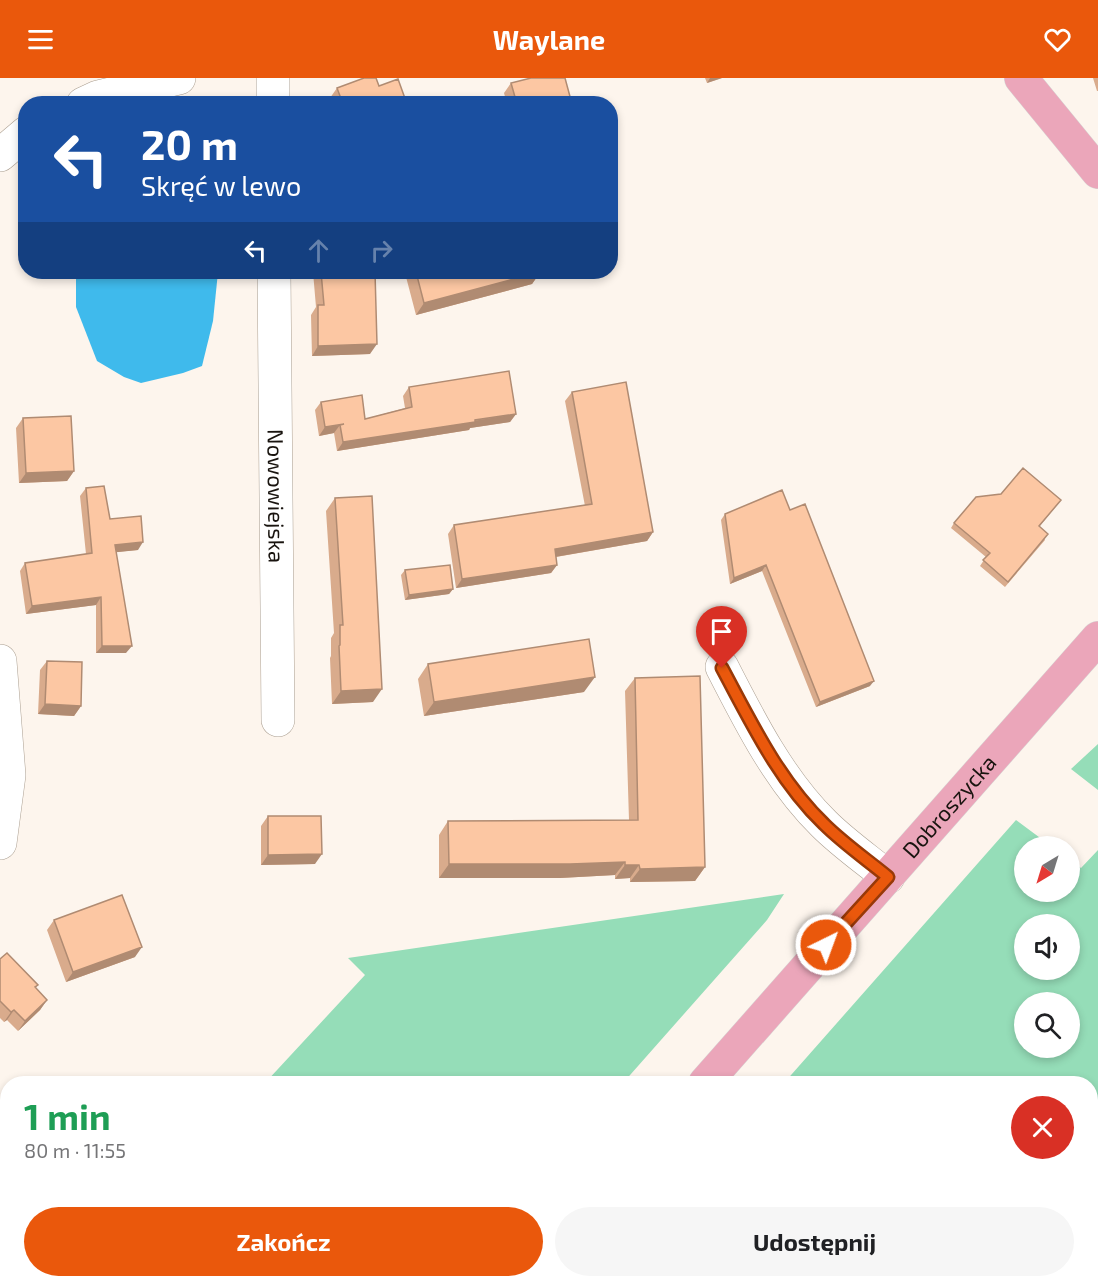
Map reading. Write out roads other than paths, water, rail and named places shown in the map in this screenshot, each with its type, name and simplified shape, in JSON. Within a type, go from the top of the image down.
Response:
[{"type":"main road","points":[[1021,78],[1098,172]]},
{"type":"main road","name":"Dobroszycka","points":[[711,1076],[1098,638]]},
{"type":"street","points":[[106,96],[179,78]]},
{"type":"street","points":[[273,78],[273,96]]},
{"type":"street","points":[[0,155],[18,140]]},
{"type":"street","name":"Nowowiejska","points":[[274,279],[278,720]]},
{"type":"street","points":[[0,661],[9,775],[0,843]]},
{"type":"street","points":[[722,668],[755,731],[797,793],[824,824],[888,877]]},
{"type":"water","points":[[76,279],[217,279],[213,321],[202,366],[141,383],[124,377],[97,361],[76,307]]}]
